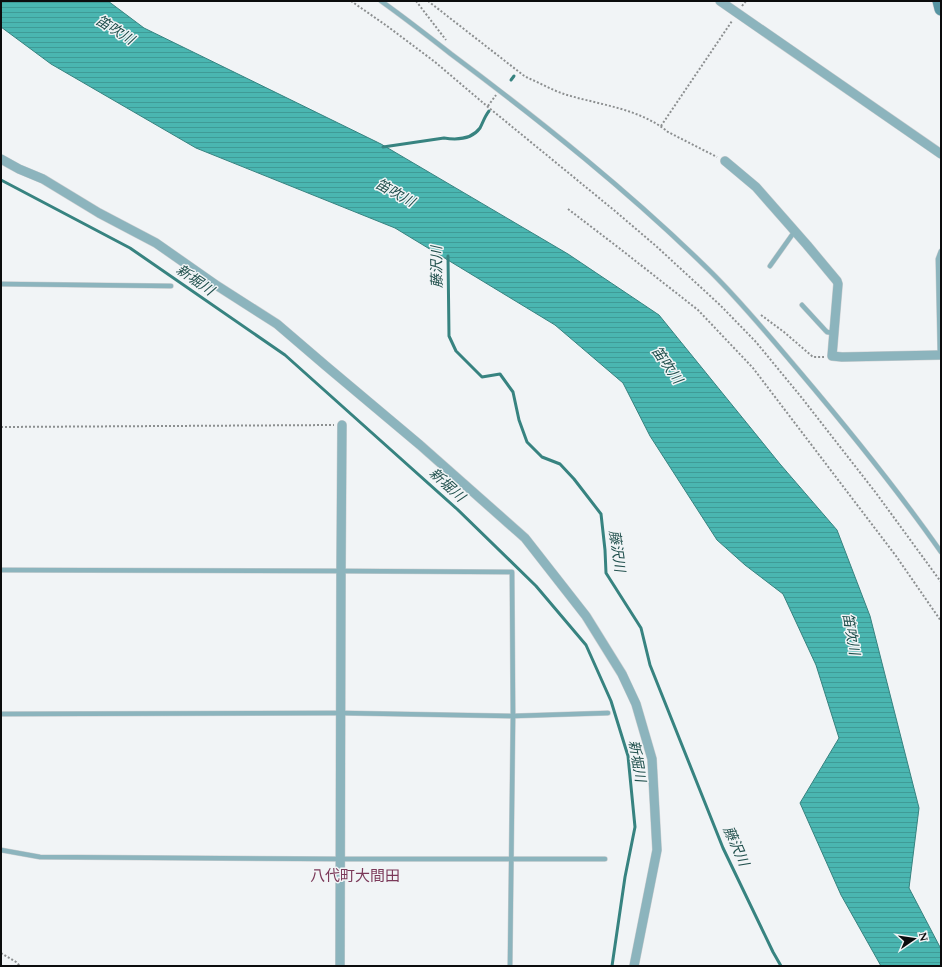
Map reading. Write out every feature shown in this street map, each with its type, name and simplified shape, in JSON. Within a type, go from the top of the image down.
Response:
[{"type":"main road","points":[[939,1],[941,9]]},
{"type":"street","points":[[720,1],[941,154]]},
{"type":"street","points":[[1,159],[43,180],[99,213],[156,243],[216,285],[277,324],[420,444],[530,544],[586,616],[622,674],[636,704],[652,759],[657,850],[634,966]]},
{"type":"street","points":[[725,161],[756,187],[837,281],[832,356],[940,355]]},
{"type":"street","points":[[340,966],[342,425]]},
{"type":"lane","points":[[381,1],[509,97],[596,167],[673,236],[712,274],[749,312],[819,394],[888,480],[941,552]]},
{"type":"lane","points":[[770,266],[795,232]]},
{"type":"lane","points":[[940,355],[938,259],[941,251]]},
{"type":"lane","points":[[1,284],[171,286]]},
{"type":"lane","points":[[802,305],[827,332],[833,333]]},
{"type":"lane","points":[[1,570],[512,572],[513,716],[510,966]]},
{"type":"lane","points":[[1,714],[341,714],[513,716],[608,713]]},
{"type":"lane","points":[[1,850],[40,857],[340,860],[605,859]]},
{"type":"path","points":[[351,1],[435,62],[615,210],[720,305],[756,342],[802,398],[941,582]]},
{"type":"path","points":[[416,1],[448,42],[449,52]]},
{"type":"path","points":[[428,1],[528,78],[563,94],[644,117],[662,126],[668,132],[725,161]]},
{"type":"path","points":[[662,126],[738,13]]},
{"type":"path","points":[[488,107],[498,92]]},
{"type":"path","points":[[568,209],[698,310],[753,368],[896,556],[941,621]]},
{"type":"path","points":[[749,312],[758,313],[784,332],[813,357],[820,357]]},
{"type":"path","points":[[1,427],[342,425]]},
{"type":"path","points":[[1,953],[20,966]]},
{"type":"water","name":"笛吹川","points":[[1,1],[108,1],[144,28],[381,144],[568,254],[659,315],[780,464],[837,530],[870,616],[919,808],[909,888],[941,949],[941,966],[881,966],[841,895],[800,803],[839,738],[816,665],[783,594],[745,565],[717,540],[650,436],[623,383],[555,325],[395,228],[196,148],[51,64],[1,27]]},
{"type":"waterway","points":[[511,80],[514,76]]},
{"type":"waterway","points":[[383,147],[444,138],[459,139],[469,137],[477,132],[489,111]]},
{"type":"waterway","name":"新堀川","points":[[1,180],[130,248],[285,355],[457,509],[536,586],[586,645],[611,701],[628,756],[635,827],[625,877],[612,966]]},
{"type":"waterway","name":"藤沢川","points":[[448,256],[449,336],[456,351],[482,377],[500,374],[513,392],[519,420],[527,442],[542,457],[560,464],[574,479],[601,514],[606,573],[641,628],[650,665],[723,848],[781,966]]},
{"type":"district","name":"八代町大間田","points":[[355,876]]}]
